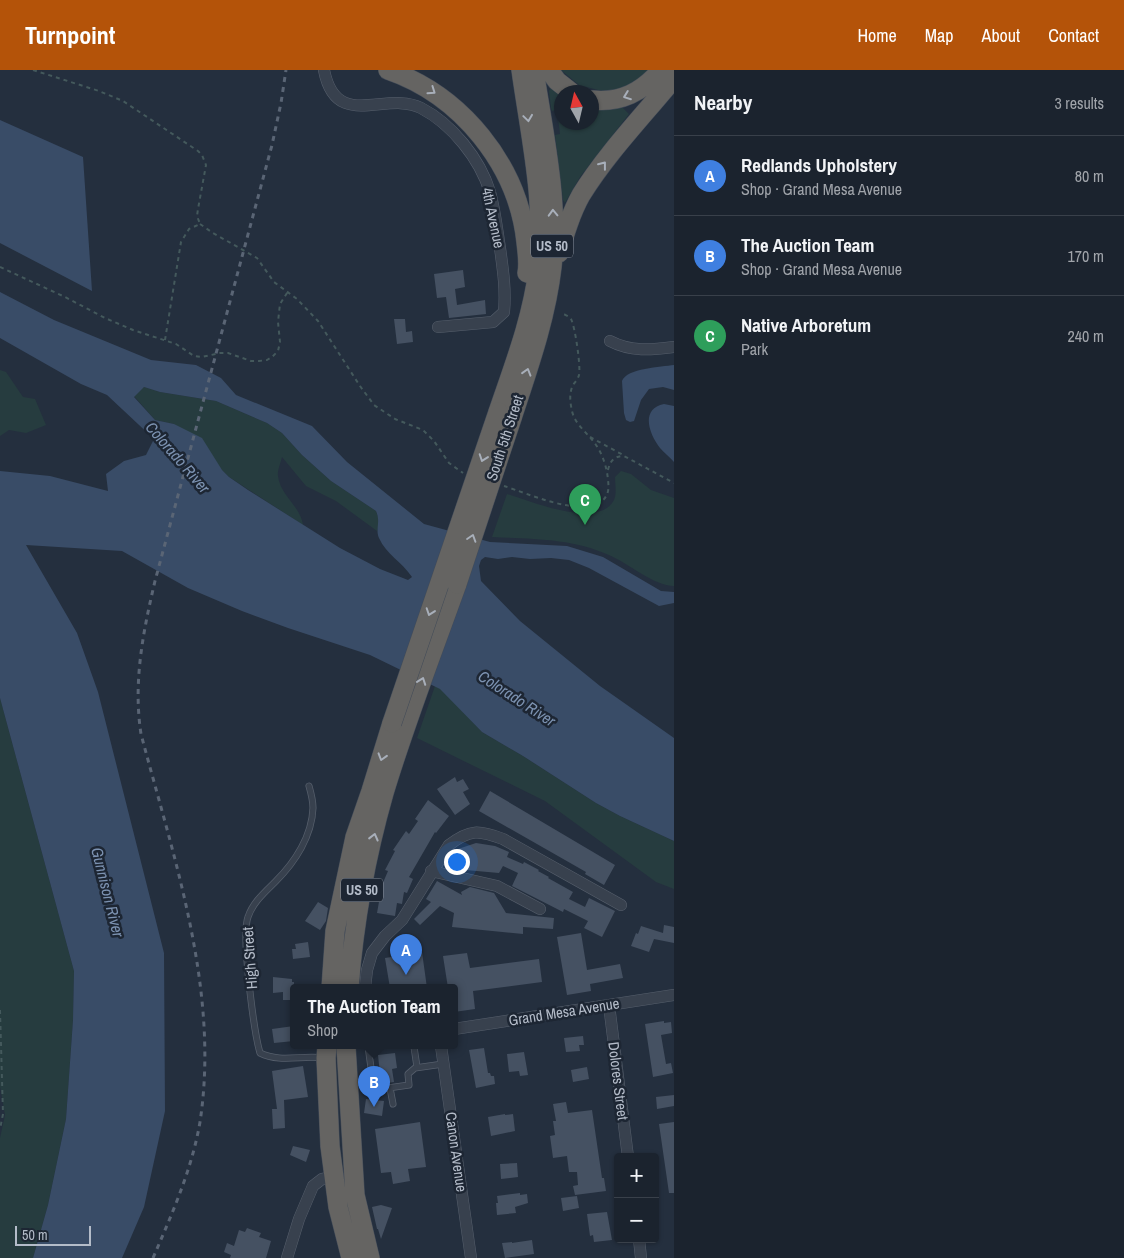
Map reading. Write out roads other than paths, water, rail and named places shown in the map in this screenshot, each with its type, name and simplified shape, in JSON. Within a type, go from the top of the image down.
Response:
[{"type":"highway","points":[[388,70],[424,86],[454,108],[479,133],[509,180],[520,214],[528,268],[523,341]]},
{"type":"highway","name":"South 5th Street","points":[[378,793],[399,725],[505,415],[533,303],[540,244],[537,186],[521,70]]},
{"type":"highway","name":"South 5th Street","points":[[505,415],[527,371],[553,309],[553,215],[534,70]]},
{"type":"highway","points":[[549,70],[562,85]]},
{"type":"highway","points":[[599,100],[616,100],[633,94],[661,70]]},
{"type":"highway","points":[[553,309],[565,231],[581,197],[603,164],[674,78]]},
{"type":"highway","name":"US 50","points":[[331,984],[335,931],[355,837],[378,793]]},
{"type":"highway","name":"US 50","points":[[350,984],[353,950],[378,793]]},
{"type":"highway","points":[[338,984],[344,926],[356,865],[355,837]]},
{"type":"highway","points":[[346,1049],[355,1196],[370,1258]]},
{"type":"highway","points":[[326,1052],[330,1146],[338,1207],[351,1258]]},
{"type":"highway","points":[[326,1052],[335,1071],[338,1136],[344,1186],[355,1196]]},
{"type":"highway","points":[[338,1207],[346,1216],[358,1258]]},
{"type":"street","name":"4th Avenue","points":[[324,70],[326,80],[336,96],[352,105],[408,103],[421,107],[433,115],[447,127],[474,158],[485,179],[496,222],[506,288],[504,312],[493,322],[438,327]]},
{"type":"street","points":[[610,341],[622,347],[635,350],[674,347]]},
{"type":"street","points":[[365,984],[372,953],[385,936],[402,920],[431,871],[449,845],[460,836],[474,832],[485,832],[504,839],[621,905]]},
{"type":"street","points":[[431,871],[497,886],[540,908]]},
{"type":"street","name":"Grand Mesa Avenue","points":[[458,1028],[674,994]]},
{"type":"street","name":"Dolores Street","points":[[609,1005],[628,1153]]},
{"type":"street","name":"Canon Avenue","points":[[441,1049],[471,1258]]},
{"type":"street","points":[[287,1258],[299,1219],[313,1186],[322,1179],[334,1177]]},
{"type":"street","points":[[639,1243],[641,1258]]},
{"type":"lane","name":"High Street","points":[[309,786],[313,807],[311,824],[298,856],[256,901],[247,918],[246,945],[260,1053],[277,1059],[310,1056],[326,1052]]},
{"type":"lane","points":[[368,1049],[374,1090],[409,1085],[408,1074],[415,1068],[443,1064]]},
{"type":"lane","points":[[414,1049],[418,1067]]},
{"type":"lane","points":[[348,1084],[372,1081]]},
{"type":"lane","points":[[390,1088],[393,1104]]},
{"type":"water","points":[[0,120],[83,157],[92,291],[0,243]]},
{"type":"water","points":[[0,292],[54,320],[151,360],[196,365],[221,378],[236,395],[312,426],[347,462],[424,524],[490,542],[567,546],[603,557],[661,591],[674,592],[674,603],[659,606],[589,568],[569,560],[512,557],[498,559],[485,557],[481,560],[479,566],[481,581],[520,621],[600,686],[674,738],[674,841],[596,803],[482,732],[440,689],[370,655],[242,611],[188,588],[122,551],[26,545],[77,633],[98,692],[164,953],[165,1111],[144,1207],[122,1258],[33,1258],[48,1205],[66,1119],[73,1020],[74,971],[0,698],[0,471],[50,476],[108,491],[106,474],[124,461],[146,455],[154,439],[107,395],[81,384],[0,338]],"holes":[[[144,387],[160,392],[216,401],[267,423],[282,433],[302,455],[331,481],[376,511],[378,535],[382,544],[412,577],[408,580],[380,569],[340,548],[229,477],[222,470],[202,438],[174,424],[155,420],[134,397]]]},
{"type":"water","points":[[674,365],[674,390],[663,387],[649,389],[641,400],[634,421],[626,420],[622,381],[625,377],[630,373],[645,369]]},
{"type":"water","points":[[664,404],[674,406],[674,462],[656,442],[650,429],[649,416],[656,407]]},
{"type":"railway","points":[[153,1258],[181,1191],[192,1157],[200,1122],[205,1073],[204,1024],[199,975],[190,926],[167,829],[141,734],[138,695],[140,657],[155,581],[272,145],[286,70]]},
{"type":"place","name":"Native Arboretum","points":[[585,525]]},
{"type":"place","name":"Redlands Upholstery","points":[[406,975]]},
{"type":"place","name":"The Auction Team","points":[[374,1107]]},
{"type":"water label","name":"Colorado River","points":[[178,457]]},
{"type":"water label","name":"Colorado River","points":[[517,698]]},
{"type":"water label","name":"Gunnison River","points":[[108,892]]}]
